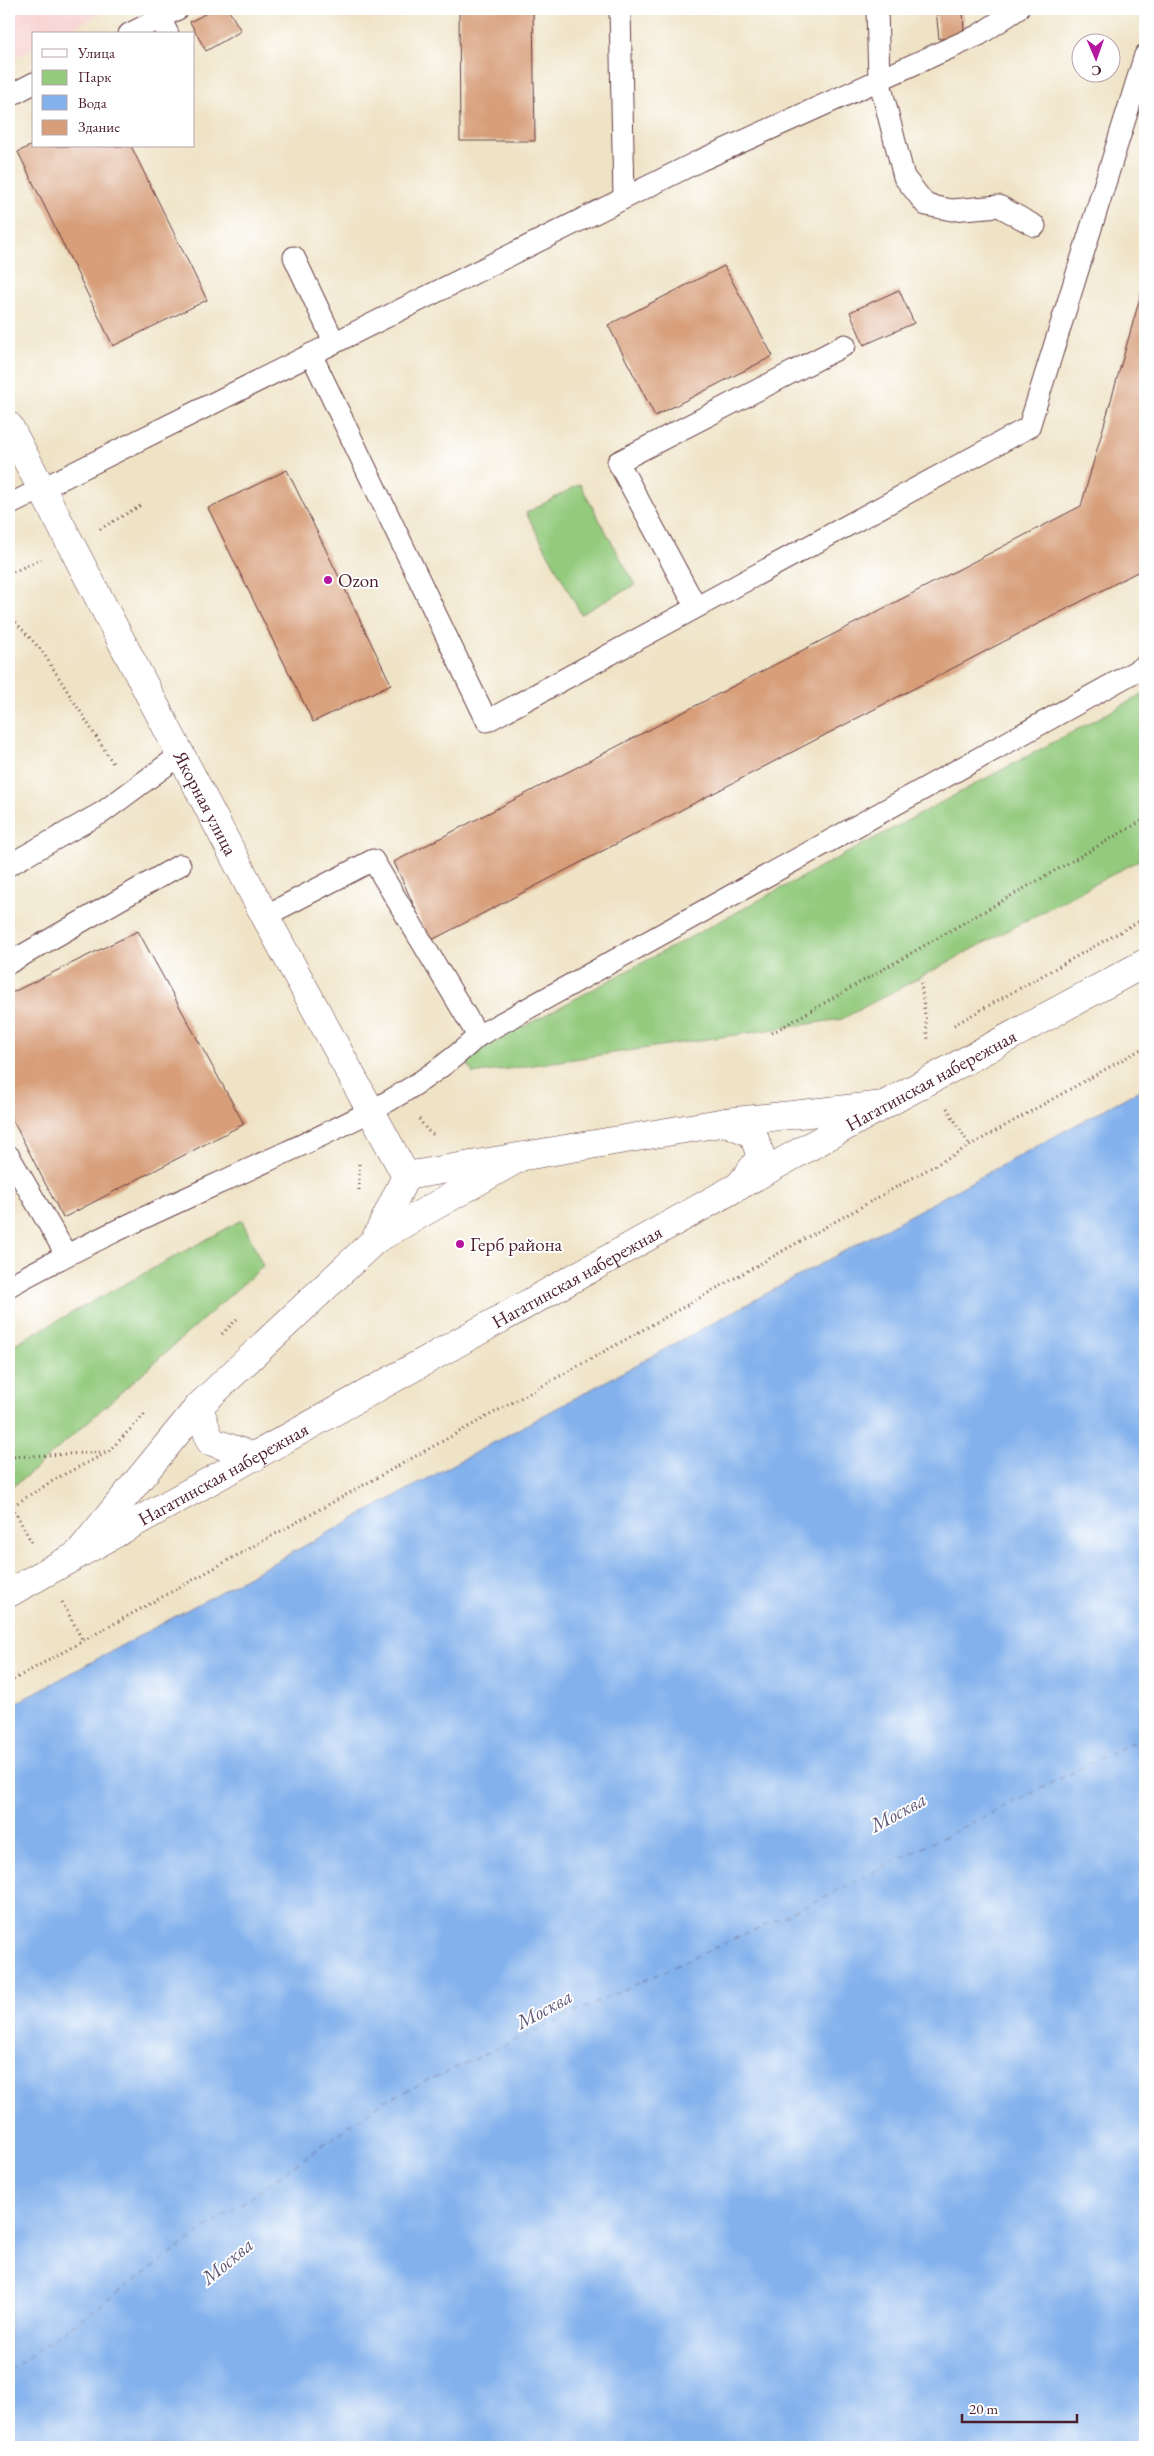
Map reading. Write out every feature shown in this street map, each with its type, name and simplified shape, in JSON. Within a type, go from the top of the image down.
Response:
[{"type":"street","name":"Якорная улица","points":[[9,426],[180,755],[406,1176]]},
{"type":"street","name":"Нагатинская набережная","points":[[9,1593],[884,1105],[1145,963]]},
{"type":"street","points":[[375,1240],[406,1176],[517,1159],[726,1122],[884,1105]]},
{"type":"street","points":[[726,1122],[753,1134],[761,1156],[739,1186]]},
{"type":"street","points":[[76,1557],[199,1406],[375,1240],[517,1159]]},
{"type":"street","points":[[199,1406],[210,1441],[254,1457]]},
{"type":"lane","points":[[620,9],[624,197]]},
{"type":"lane","points":[[877,9],[879,79],[904,177],[926,205],[952,210],[999,206],[1035,226]]},
{"type":"lane","points":[[9,505],[698,161],[980,35],[1018,9]]},
{"type":"lane","points":[[135,32],[168,20]]},
{"type":"lane","points":[[310,354],[487,721],[1029,426],[1145,55]]},
{"type":"lane","points":[[9,96],[32,84]]},
{"type":"lane","points":[[294,256],[334,342]]},
{"type":"lane","points":[[696,607],[618,462],[845,345]]},
{"type":"lane","points":[[9,1286],[66,1254],[371,1113],[461,1052],[478,1036],[1145,666]]},
{"type":"lane","points":[[9,865],[103,812],[180,755]]},
{"type":"lane","points":[[266,916],[373,860],[478,1036]]},
{"type":"lane","points":[[9,964],[180,865]]},
{"type":"lane","points":[[9,1156],[66,1254]]},
{"type":"path","points":[[9,616],[42,651],[130,791]]},
{"type":"path","points":[[772,1033],[1145,819]]},
{"type":"path","points":[[946,1030],[1145,918]]},
{"type":"path","points":[[921,983],[928,1039]]},
{"type":"path","points":[[920,1044],[937,1034]]},
{"type":"path","points":[[9,1682],[624,1342],[1145,1047]]},
{"type":"path","points":[[417,1116],[427,1130],[439,1138]]},
{"type":"path","points":[[9,1457],[108,1452],[59,1477],[9,1508]]},
{"type":"shaded area","points":[[9,9],[110,9],[65,32],[32,32],[32,49],[9,60]]},
{"type":"green space","points":[[580,484],[635,585],[581,614],[526,513]]},
{"type":"green space","points":[[1145,693],[1145,857],[842,1019],[473,1074],[465,1058]]},
{"type":"green space","points":[[242,1220],[263,1266],[27,1476],[9,1489],[9,1347]]},
{"type":"water","name":"Москва","points":[[1145,1087],[1145,2447],[9,2447],[9,1707]]},
{"type":"building","points":[[214,9],[228,9],[241,31],[206,51],[190,22]]},
{"type":"building","points":[[459,9],[533,9],[535,141],[460,141]]},
{"type":"building","points":[[963,9],[964,38],[939,39],[936,10]]},
{"type":"building","points":[[32,145],[32,148],[132,148],[207,300],[113,346],[18,152]]},
{"type":"building","points":[[724,266],[773,356],[655,416],[608,325]]},
{"type":"building","points":[[1145,280],[1145,568],[430,941],[394,862],[1081,506]]},
{"type":"building","points":[[899,290],[914,323],[864,345],[850,312]]},
{"type":"building","points":[[287,470],[391,684],[313,722],[208,508]]},
{"type":"building","points":[[138,931],[244,1124],[63,1218],[9,1113],[9,994]]},
{"type":"ferry route","points":[[9,2371],[382,2102],[814,1902],[1145,1736]]},
{"type":"place","name":"Ozon","points":[[328,580]]},
{"type":"place","name":"Герб района","points":[[460,1244]]}]
